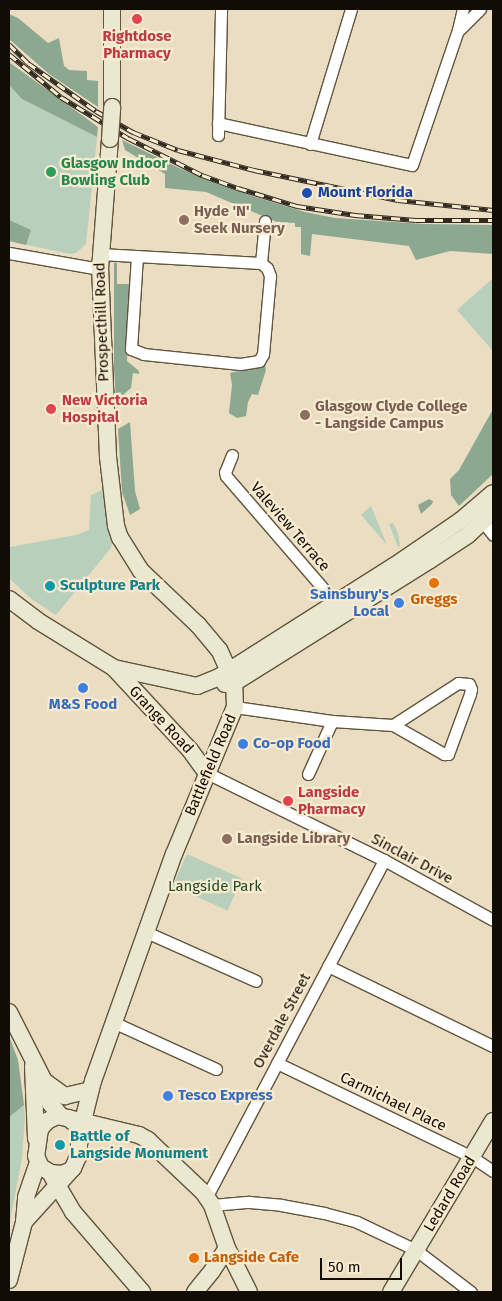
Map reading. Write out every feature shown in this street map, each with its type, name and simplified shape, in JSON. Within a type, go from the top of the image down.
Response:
[{"type":"main road","name":"Prospecthill Road","points":[[112,9],[112,107],[100,261],[109,474],[113,510],[120,538],[141,571],[208,636],[232,676]]},
{"type":"main road","points":[[232,676],[341,609],[438,537],[483,515],[493,493]]},
{"type":"main road","name":"Grange Road","points":[[9,599],[38,622],[114,668],[190,750],[207,773]]},
{"type":"main road","name":"Grange Road","points":[[114,668],[197,686],[232,676]]},
{"type":"main road","name":"Battlefield Road","points":[[71,1121],[90,1086],[115,1023],[174,854],[235,707],[232,676]]},
{"type":"main road","points":[[9,1012],[22,1036],[32,1062],[44,1082],[50,1103],[71,1121],[78,1157],[69,1171],[54,1179],[24,1222]]},
{"type":"main road","points":[[9,1280],[24,1222],[26,1197],[38,1162],[33,1108],[32,1062]]},
{"type":"main road","points":[[44,1082],[66,1096],[90,1086],[104,1127]]},
{"type":"main road","points":[[37,1142],[43,1124],[52,1118],[139,1135],[148,1140],[210,1201],[227,1248],[246,1289]]},
{"type":"main road","name":"Ledard Road","points":[[391,1292],[493,1121]]},
{"type":"main road","points":[[38,1162],[54,1179],[74,1212],[142,1292]]},
{"type":"main road","points":[[39,1202],[54,1203],[74,1212]]},
{"type":"main road","points":[[194,1292],[212,1271],[227,1248]]},
{"type":"main road","points":[[212,1271],[230,1273],[246,1289]]},
{"type":"street","points":[[218,136],[221,9]]},
{"type":"street","points":[[310,144],[350,9]]},
{"type":"street","points":[[218,123],[412,165],[458,30],[463,9]]},
{"type":"street","points":[[458,30],[480,9]]},
{"type":"street","points":[[261,263],[265,222]]},
{"type":"street","points":[[9,253],[50,262],[100,261],[137,256],[261,263],[267,268],[270,276],[263,354],[259,361],[240,364],[144,354],[131,349],[137,256]]},
{"type":"street","name":"Valeview Terrace","points":[[232,455],[225,472],[226,476],[341,609]]},
{"type":"street","points":[[483,515],[493,536]]},
{"type":"street","points":[[235,707],[332,721],[393,725],[444,754],[448,754],[470,694],[469,684],[458,683],[393,725]]},
{"type":"street","points":[[308,774],[332,721]]},
{"type":"street","name":"Sinclair Drive","points":[[207,773],[384,860],[493,920]]},
{"type":"street","name":"Overdale Street","points":[[210,1201],[277,1063],[384,860]]},
{"type":"street","points":[[146,932],[256,981]]},
{"type":"street","points":[[328,966],[493,1046]]},
{"type":"street","points":[[115,1023],[216,1069]]},
{"type":"street","name":"Carmichael Place","points":[[277,1063],[472,1156],[493,1171]]},
{"type":"street","points":[[210,1201],[249,1202],[315,1211],[357,1222],[416,1250],[471,1292]]},
{"type":"green space","points":[[9,14],[18,18],[48,43],[59,38],[64,66],[69,70],[87,71],[87,80],[98,81],[98,107],[49,74],[9,39]]},
{"type":"green space","points":[[9,62],[98,127],[97,137],[22,99],[9,85]]},
{"type":"green space","name":"Glasgow Indoor Bowling Club","points":[[9,85],[22,99],[97,137],[86,244],[76,253],[70,254],[9,241]]},
{"type":"green space","points":[[122,140],[179,168],[252,196],[305,212],[335,218],[424,224],[493,225],[493,254],[450,251],[416,260],[409,246],[312,234],[310,256],[301,254],[301,227],[295,227],[295,223],[277,222],[206,192],[165,188],[165,174],[125,150]]},
{"type":"green space","points":[[9,220],[31,230],[26,245],[9,241]]},
{"type":"green space","points":[[114,262],[117,263],[117,284],[132,284],[127,361],[139,371],[139,374],[133,373],[131,388],[124,394],[124,401],[116,400],[114,368]]},
{"type":"green space","points":[[493,278],[493,351],[457,310]]},
{"type":"green space","points":[[265,365],[266,370],[258,395],[252,394],[248,402],[246,416],[237,418],[229,413],[232,385],[230,373]]},
{"type":"green space","points":[[493,409],[493,474],[459,506],[451,495],[450,479],[459,470]]},
{"type":"green space","points":[[130,422],[135,491],[140,509],[130,515],[122,492],[118,429]]},
{"type":"green space","points":[[105,489],[113,538],[111,548],[56,615],[30,598],[9,578],[10,547],[76,535],[89,530],[91,495]]},
{"type":"green space","points":[[429,499],[433,501],[432,504],[421,514],[418,505]]},
{"type":"green space","points":[[371,506],[387,545],[361,515]]},
{"type":"green space","points":[[393,523],[398,533],[400,546],[398,547],[389,524]]},
{"type":"green space","name":"Langside Park","points":[[187,854],[242,878],[228,910],[173,886]]},
{"type":"green space","points":[[9,1036],[18,1060],[25,1116],[22,1158],[9,1227]]},
{"type":"green space","points":[[9,1036],[18,1060],[24,1105],[9,1117]]},
{"type":"railway","points":[[9,44],[28,63],[96,111],[133,132],[178,150],[254,170],[398,200],[493,210]]},
{"type":"railway","points":[[9,54],[61,97],[128,138],[202,175],[238,188],[297,206],[355,215],[416,220],[493,220]]},
{"type":"place","name":"Rightdose Pharmacy","points":[[137,19]]},
{"type":"place","name":"Glasgow Indoor Bowling Club","points":[[51,172]]},
{"type":"place","name":"Mount Florida","points":[[307,193]]},
{"type":"place","name":"Hyde 'N' Seek Nursery","points":[[184,220]]},
{"type":"place","name":"New Victoria Hospital","points":[[51,409]]},
{"type":"place","name":"Glasgow Clyde College - Langside Campus","points":[[305,415]]},
{"type":"place","name":"Greggs","points":[[434,583]]},
{"type":"place","name":"Sculpture Park","points":[[50,586]]},
{"type":"place","name":"Sainsbury's Local","points":[[399,603]]},
{"type":"place","name":"M&S Food","points":[[83,688]]},
{"type":"place","name":"Co-op Food","points":[[243,744]]},
{"type":"place","name":"Langside Pharmacy","points":[[288,801]]},
{"type":"place","name":"Langside Library","points":[[227,839]]},
{"type":"place","name":"Tesco Express","points":[[168,1096]]},
{"type":"place","name":"Battle of Langside Monument","points":[[60,1145]]},
{"type":"place","name":"Langside Cafe","points":[[194,1258]]}]
